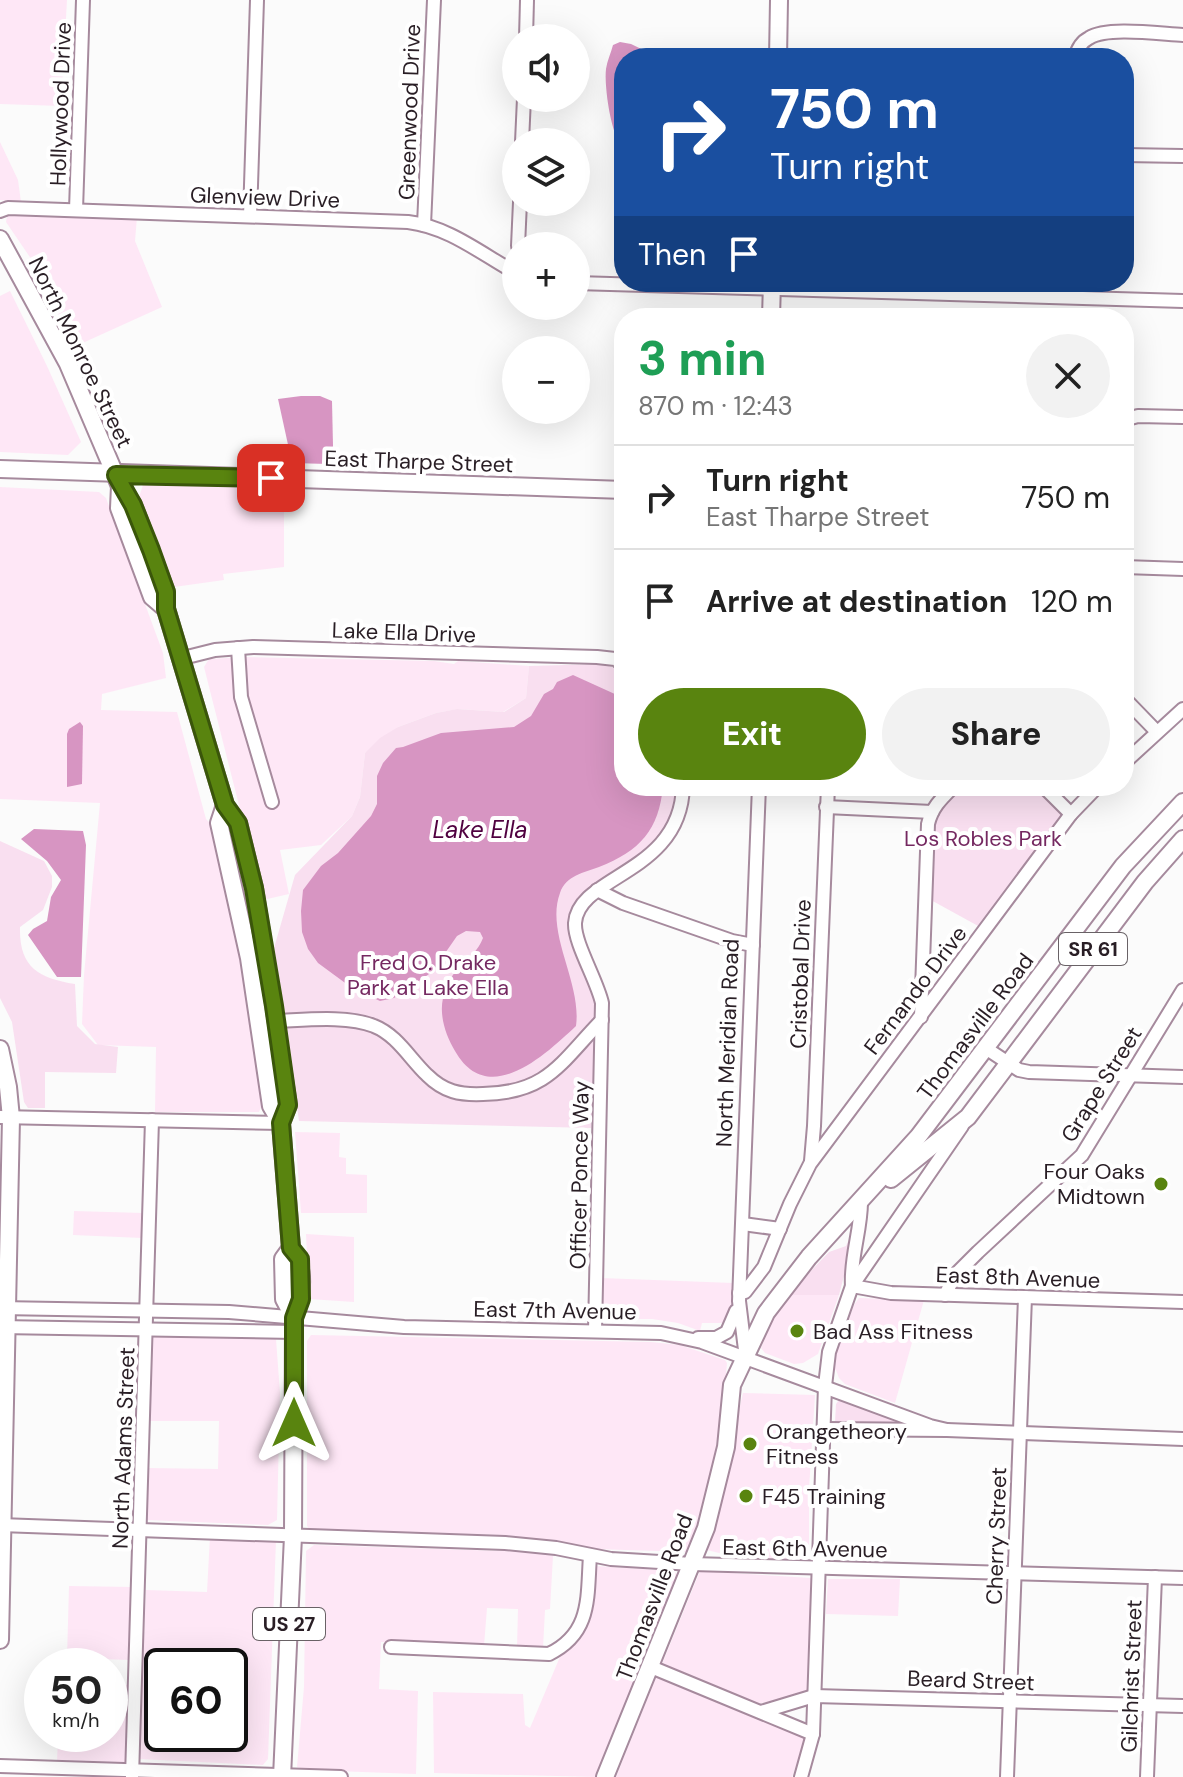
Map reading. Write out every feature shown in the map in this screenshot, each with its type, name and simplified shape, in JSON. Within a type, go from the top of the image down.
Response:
[{"type":"main road","points":[[778,48],[779,0]]},
{"type":"main road","name":"North Monroe Street","points":[[0,239],[68,364],[118,481],[119,508],[152,597],[166,609],[225,805],[238,823],[254,888],[268,1021],[288,1105],[281,1123],[291,1248],[300,1259],[301,1299],[294,1325],[293,1536],[282,1776]]},
{"type":"main road","name":"East Tharpe Street","points":[[0,469],[118,481],[398,481],[614,490]]},
{"type":"main road","name":"Thomasville Road","points":[[605,1777],[714,1504],[728,1427],[746,1358],[766,1313],[809,1257],[918,1137],[1123,866],[1183,802]]},
{"type":"main road","name":"Thomasville Road","points":[[861,1202],[968,1117],[1093,949],[1183,839]]},
{"type":"main road","points":[[1071,935],[1093,949]]},
{"type":"main road","points":[[0,1049],[6,1118],[0,1640]]},
{"type":"street","name":"Hollywood Drive","points":[[76,210],[83,0]]},
{"type":"street","points":[[250,216],[257,0]]},
{"type":"street","name":"Greenwood Drive","points":[[424,225],[434,0]]},
{"type":"street","points":[[526,24],[527,0]]},
{"type":"street","points":[[1078,48],[1088,38],[1109,33],[1183,35]]},
{"type":"street","points":[[1134,155],[1183,156]]},
{"type":"street","name":"Glenview Drive","points":[[0,211],[8,208],[76,210],[424,225],[463,240],[502,264]]},
{"type":"street","points":[[590,283],[614,283]]},
{"type":"street","points":[[942,292],[1183,301]]},
{"type":"street","points":[[1063,292],[1063,297]]},
{"type":"street","points":[[1134,417],[1183,417]]},
{"type":"street","points":[[1134,567],[1183,569]]},
{"type":"street","points":[[238,648],[241,697],[272,802]]},
{"type":"street","name":"Lake Ella Drive","points":[[183,658],[238,648],[614,659]]},
{"type":"street","points":[[1134,708],[1157,732]]},
{"type":"street","points":[[1134,754],[1183,709]]},
{"type":"street","points":[[268,1021],[352,1021],[375,1026],[393,1039],[442,1087],[467,1095],[515,1092],[537,1084],[602,1020],[600,992],[575,929],[581,904],[663,844],[679,812],[681,796]]},
{"type":"street","name":"North Meridian Road","points":[[688,1337],[716,1338],[727,1332],[734,1321],[739,1297],[759,796]]},
{"type":"street","name":"Cristobal Drive","points":[[810,1164],[827,796]]},
{"type":"street","points":[[921,1017],[927,837],[932,812],[946,796]]},
{"type":"street","points":[[1053,796],[1071,814]]},
{"type":"street","name":"Fernando Drive","points":[[739,1297],[764,1267],[810,1164],[1071,814],[1088,796]]},
{"type":"street","points":[[826,807],[932,812]]},
{"type":"street","points":[[597,890],[623,903],[732,941],[753,945]]},
{"type":"street","name":"Grape Street","points":[[945,1295],[956,1274],[1082,1155],[1183,990]]},
{"type":"street","name":"Officer Ponce Way","points":[[595,1331],[602,1020]]},
{"type":"street","points":[[987,1049],[1019,1070],[1029,1072],[1183,1077]]},
{"type":"street","points":[[801,1777],[813,1734],[825,1386],[829,1352],[852,1286],[968,1117]]},
{"type":"street","points":[[6,1118],[281,1123]]},
{"type":"street","name":"North Adams Street","points":[[132,1774],[152,1120]]},
{"type":"street","points":[[852,1286],[861,1202]]},
{"type":"street","points":[[743,1224],[780,1229]]},
{"type":"street","name":"East 8th Avenue","points":[[852,1286],[891,1293],[1183,1302]]},
{"type":"street","points":[[739,1297],[749,1313],[766,1313]]},
{"type":"street","name":"North Meridian Road","points":[[739,1297],[746,1358]]},
{"type":"street","name":"Cherry Street","points":[[1007,1777],[1025,1297]]},
{"type":"street","name":"East 7th Avenue","points":[[4,1308],[229,1312],[294,1325]]},
{"type":"street","points":[[229,1312],[229,1329]]},
{"type":"street","name":"East 7th Avenue","points":[[3,1327],[229,1329],[294,1325],[661,1333],[688,1337],[947,1430]]},
{"type":"street","name":"East 7th Avenue","points":[[824,1429],[947,1430],[1183,1439]]},
{"type":"street","name":"East 6th Avenue","points":[[2,1525],[505,1543],[556,1548],[590,1556],[692,1564],[1183,1578]]},
{"type":"street","points":[[391,1647],[549,1654],[566,1644],[580,1627],[585,1612],[590,1556]]},
{"type":"street","name":"Gilchrist Street","points":[[1147,1777],[1155,1577]]},
{"type":"street","points":[[651,1667],[813,1734]]},
{"type":"street","name":"Beard Street","points":[[761,1712],[814,1696],[1183,1706]]},
{"type":"street","points":[[0,1766],[132,1774],[341,1777]]},
{"type":"shaded area","points":[[0,0],[67,0],[61,106],[0,104]]},
{"type":"shaded area","points":[[0,142],[18,180],[21,202],[0,200]]},
{"type":"shaded area","points":[[10,214],[137,217],[135,241],[162,307],[76,346],[42,286],[36,266],[6,222]]},
{"type":"shaded area","points":[[10,291],[81,442],[68,455],[0,452],[0,296]]},
{"type":"shaded area","points":[[143,485],[284,487],[284,567],[223,574],[224,580],[174,587],[139,497]]},
{"type":"shaded area","points":[[0,487],[99,492],[106,498],[163,653],[166,678],[102,694],[101,710],[177,712],[206,819],[212,825],[233,921],[255,1049],[262,1105],[259,1112],[155,1112],[156,1047],[98,1045],[82,1024],[100,803],[0,799]]},
{"type":"shaded area","points":[[244,657],[454,664],[458,661],[529,666],[526,698],[503,712],[458,709],[436,713],[398,727],[365,753],[360,797],[352,816],[321,845],[280,850],[289,894],[263,900],[204,667],[209,659]]},
{"type":"shaded area","points":[[295,1132],[340,1133],[339,1157],[346,1158],[346,1174],[367,1175],[367,1213],[301,1213]]},
{"type":"shaded area","points":[[74,1211],[143,1213],[142,1238],[73,1235]]},
{"type":"shaded area","points":[[306,1234],[354,1237],[354,1302],[309,1299]]},
{"type":"shaded area","points":[[601,1278],[733,1283],[731,1318],[727,1323],[702,1323],[700,1331],[678,1323],[652,1319],[600,1319]]},
{"type":"shaded area","points":[[788,1295],[839,1295],[818,1354],[803,1363],[794,1364],[765,1353],[761,1348],[772,1321]]},
{"type":"shaded area","points":[[859,1298],[924,1300],[895,1403],[845,1384],[832,1369]]},
{"type":"shaded area","points":[[153,1335],[271,1335],[276,1339],[280,1393],[277,1520],[268,1525],[146,1520],[147,1468],[218,1469],[219,1421],[150,1421]]},
{"type":"shaded area","points":[[311,1335],[651,1342],[680,1345],[725,1360],[724,1395],[714,1458],[687,1552],[595,1549],[499,1535],[310,1530],[307,1526],[307,1341]]},
{"type":"shaded area","points":[[743,1393],[815,1395],[809,1489],[809,1556],[803,1560],[739,1558],[707,1550]]},
{"type":"shaded area","points":[[210,1536],[276,1540],[268,1759],[263,1765],[139,1759],[146,1590],[207,1592]]},
{"type":"shaded area","points":[[314,1545],[536,1552],[553,1556],[550,1609],[545,1610],[543,1648],[517,1647],[518,1609],[487,1608],[484,1646],[381,1642],[379,1689],[418,1691],[416,1774],[297,1767],[304,1687],[306,1551]]},
{"type":"shaded area","points":[[596,1566],[674,1571],[677,1575],[596,1777],[434,1773],[433,1692],[523,1694],[525,1725],[530,1728],[562,1652],[574,1644],[585,1628]]},
{"type":"shaded area","points":[[700,1571],[811,1578],[808,1688],[805,1694],[757,1704],[662,1664]]},
{"type":"shaded area","points":[[828,1579],[900,1579],[898,1616],[826,1614]]},
{"type":"shaded area","points":[[69,1586],[133,1587],[131,1660],[128,1660],[128,1648],[67,1648]]},
{"type":"shaded area","points":[[656,1677],[801,1735],[805,1740],[792,1777],[616,1777]]},
{"type":"shaded area","points":[[128,1685],[130,1685],[128,1735]]},
{"type":"shaded area","points":[[57,1752],[127,1752],[124,1764],[57,1762]]},
{"type":"green space","name":"Lake Ella","points":[[602,664],[614,668],[614,796],[676,796],[669,822],[648,853],[589,889],[573,910],[570,925],[596,996],[597,1046],[591,1128],[299,1121],[274,948],[295,875],[352,816],[360,797],[365,753],[380,738],[398,727],[436,713],[457,709],[504,712],[526,698],[529,666]]},
{"type":"green space","name":"Los Robles Park","points":[[949,796],[1049,796],[1066,815],[980,927],[929,899],[934,816]]},
{"type":"green space","points":[[0,841],[44,861],[52,876],[52,887],[43,910],[20,927],[27,961],[41,974],[75,984],[77,1026],[95,1044],[118,1047],[116,1073],[45,1072],[45,1108],[28,1108],[24,1102],[12,1022],[0,998]]},
{"type":"green space","points":[[852,1233],[855,1234],[839,1295],[788,1295],[829,1252],[846,1246]]},
{"type":"green space","points":[[839,1400],[909,1426],[839,1424],[835,1422]]},
{"type":"water","points":[[620,42],[639,48],[614,48],[614,130],[606,77],[613,45]]},
{"type":"water","points":[[320,396],[332,401],[333,446],[328,464],[292,463],[278,399]]},
{"type":"water","name":"Lake Ella","points":[[573,675],[614,694],[614,796],[662,796],[661,801],[652,827],[636,846],[613,861],[571,878],[560,893],[557,925],[574,993],[576,1026],[533,1062],[500,1076],[483,1076],[468,1068],[455,1051],[446,1032],[442,1012],[446,987],[479,946],[483,938],[480,932],[466,931],[457,936],[432,972],[394,998],[380,1001],[352,988],[318,963],[308,949],[302,932],[303,890],[321,866],[338,853],[371,816],[377,804],[377,776],[396,748],[441,733],[514,727],[531,716],[544,694],[553,689],[557,682]]},
{"type":"water","points":[[80,722],[83,726],[82,784],[67,787],[67,734]]},
{"type":"water","points":[[34,829],[83,831],[86,845],[81,977],[57,977],[28,935],[47,921],[51,897],[61,880],[47,861],[21,839]]},
{"type":"place","name":"Four Oaks Midtown","points":[[1161,1184]]},
{"type":"place","name":"Bad Ass Fitness","points":[[797,1331]]},
{"type":"place","name":"Orangetheory Fitness","points":[[750,1444]]},
{"type":"place","name":"F45 Training","points":[[746,1496]]},
{"type":"route","points":[[271,478],[116,475],[133,505],[166,592],[166,609],[225,805],[238,823],[254,888],[288,1105],[281,1123],[291,1248],[300,1259],[301,1299],[294,1318],[294,1423]]},
{"type":"park label","name":"Fred O. Drake Park at Lake Ella","points":[[428,974]]}]
